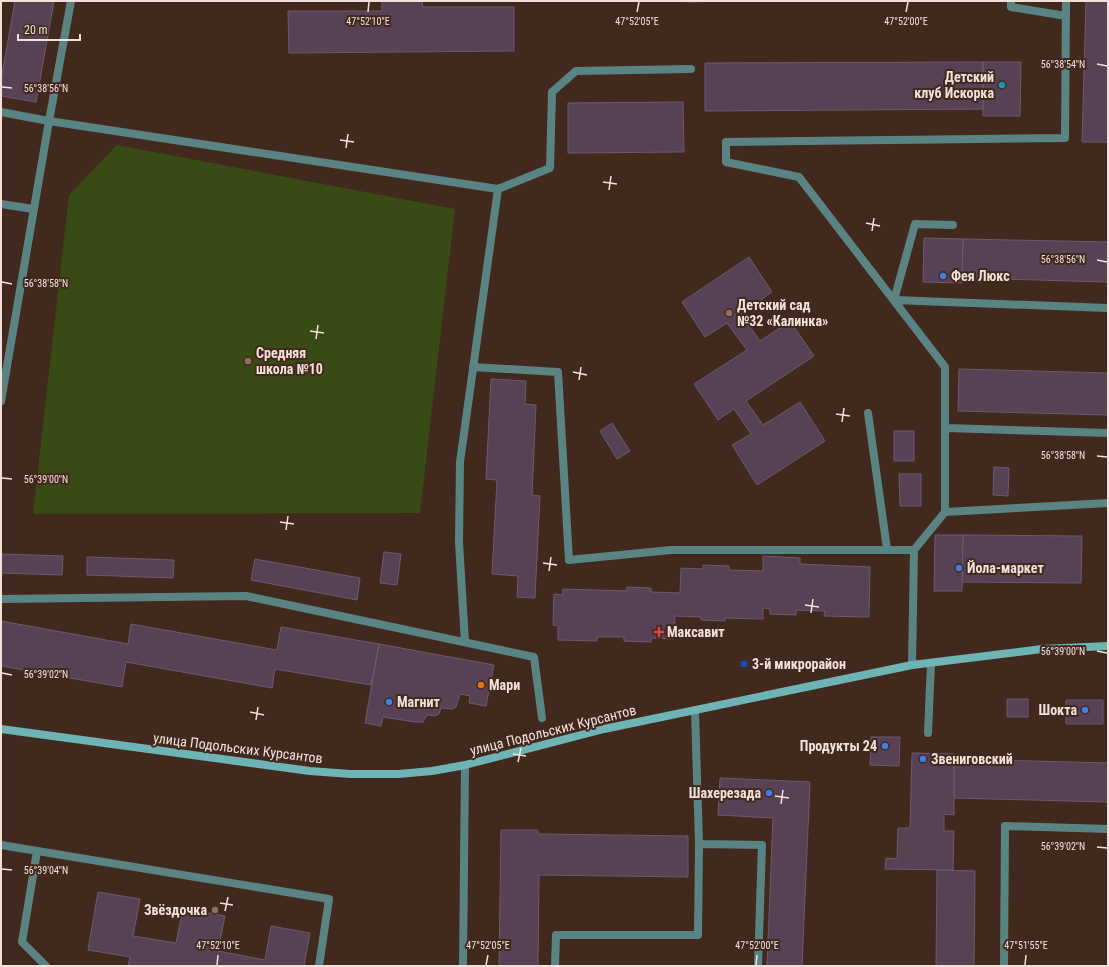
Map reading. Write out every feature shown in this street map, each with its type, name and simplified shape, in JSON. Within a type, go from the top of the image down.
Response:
[{"type":"street","name":"улица Подольских Курсантов","points":[[1,729],[310,771],[350,774],[398,774],[432,771],[465,765],[604,729],[912,665],[1042,649],[1108,646]]},
{"type":"lane","points":[[1,401],[33,209],[71,1]]},
{"type":"lane","points":[[1011,1],[1011,7],[1066,16]]},
{"type":"lane","points":[[912,665],[914,550],[945,512],[945,367],[799,176],[726,162],[726,142],[1065,138],[1066,1]]},
{"type":"lane","points":[[1,112],[49,121],[498,189],[550,168],[552,92],[576,71],[691,69]]},
{"type":"lane","points":[[465,642],[459,542],[460,462],[498,189]]},
{"type":"lane","points":[[1,204],[33,209]]},
{"type":"lane","points":[[894,300],[915,224],[953,225]]},
{"type":"lane","points":[[894,300],[1108,308]]},
{"type":"lane","points":[[473,367],[558,372],[569,560],[671,550],[914,550]]},
{"type":"lane","points":[[868,413],[887,549]]},
{"type":"lane","points":[[945,428],[1108,433]]},
{"type":"lane","points":[[945,512],[1108,503]]},
{"type":"lane","points":[[1,600],[246,596],[534,657],[542,718]]},
{"type":"lane","points":[[928,733],[932,663]]},
{"type":"lane","points":[[555,966],[556,935],[698,935],[699,844],[695,711]]},
{"type":"lane","points":[[463,966],[465,765]]},
{"type":"lane","points":[[1004,966],[1005,826],[1108,829]]},
{"type":"lane","points":[[699,844],[762,845],[758,966]]},
{"type":"lane","points":[[1,845],[329,899],[319,966]]},
{"type":"lane","points":[[37,851],[22,942],[46,966]]},
{"type":"green space","points":[[117,145],[455,209],[420,513],[33,514],[69,195]]},
{"type":"building","points":[[15,1],[54,1],[36,102],[1,96],[1,80]]},
{"type":"building","points":[[382,1],[422,1],[423,7],[514,7],[514,51],[289,53],[288,11],[382,11]]},
{"type":"building","points":[[687,1],[727,1],[687,2]]},
{"type":"building","points":[[1086,1],[1108,1],[1108,142],[1082,142]]},
{"type":"building","points":[[983,62],[983,109],[705,111],[705,63]]},
{"type":"building","name":"Детский клуб Искорка","points":[[983,62],[1021,62],[1020,116],[983,116]]},
{"type":"building","points":[[683,102],[684,152],[568,153],[568,103]]},
{"type":"building","points":[[924,238],[963,239],[962,283],[923,282]]},
{"type":"building","points":[[963,239],[1108,242],[1108,282],[962,278]]},
{"type":"building","points":[[749,257],[772,292],[741,314],[760,341],[790,321],[814,356],[746,401],[763,425],[800,402],[825,441],[757,485],[732,445],[751,434],[734,409],[718,420],[694,384],[747,350],[727,323],[705,337],[682,302]]},
{"type":"building","points":[[959,369],[1108,373],[1108,415],[958,411]]},
{"type":"building","points":[[491,379],[526,381],[525,404],[536,405],[532,495],[540,496],[535,598],[517,597],[518,576],[492,574],[497,480],[486,479]]},
{"type":"building","points":[[612,423],[630,451],[617,459],[600,431]]},
{"type":"building","points":[[894,431],[914,431],[914,461],[894,461]]},
{"type":"building","points":[[994,467],[1009,468],[1008,496],[993,495]]},
{"type":"building","points":[[899,474],[921,474],[921,506],[900,506]]},
{"type":"building","points":[[935,535],[963,535],[962,591],[934,591]]},
{"type":"building","points":[[963,535],[1082,536],[1081,583],[962,582]]},
{"type":"building","points":[[384,552],[401,554],[397,585],[380,583]]},
{"type":"building","points":[[1,554],[63,556],[62,575],[1,573]]},
{"type":"building","points":[[763,556],[800,558],[800,564],[870,567],[869,617],[824,616],[825,611],[796,610],[796,615],[770,614],[770,609],[763,608],[763,619],[725,618],[725,621],[701,620],[701,617],[675,616],[674,639],[651,638],[651,642],[624,641],[624,637],[597,637],[597,641],[558,640],[558,626],[553,625],[554,594],[563,595],[563,589],[627,591],[627,587],[651,588],[651,592],[680,593],[681,568],[703,569],[703,565],[729,566],[729,570],[763,571]]},
{"type":"building","points":[[87,557],[174,560],[173,578],[87,575]]},
{"type":"building","points":[[255,559],[360,578],[357,600],[251,580]]},
{"type":"building","points":[[1,621],[128,644],[131,624],[277,650],[281,627],[379,644],[371,685],[275,669],[272,688],[126,662],[122,687],[1,666]]},
{"type":"building","points":[[379,644],[494,665],[486,706],[469,703],[470,696],[460,694],[456,707],[453,709],[441,708],[439,714],[435,716],[427,715],[423,722],[383,717],[381,726],[365,723]]},
{"type":"building","points":[[1007,699],[1028,699],[1028,717],[1007,717]]},
{"type":"building","points":[[1066,700],[1103,700],[1103,724],[1066,724]]},
{"type":"building","points":[[871,737],[900,737],[899,766],[870,765]]},
{"type":"building","points":[[912,753],[954,754],[954,815],[944,814],[944,831],[954,831],[953,870],[885,869],[886,858],[897,859],[898,828],[910,828]]},
{"type":"building","points":[[954,759],[1108,763],[1108,802],[954,798]]},
{"type":"building","points":[[720,778],[810,782],[802,966],[767,966],[773,818],[718,815]]},
{"type":"building","points":[[501,830],[538,830],[538,834],[688,836],[688,877],[539,875],[538,966],[499,966]]},
{"type":"building","points":[[937,870],[975,871],[974,966],[936,966]]},
{"type":"building","points":[[98,892],[140,899],[133,936],[176,943],[183,908],[225,916],[218,951],[265,960],[271,926],[310,933],[304,966],[128,966],[130,957],[88,950]]},
{"type":"place","name":"Детский клуб Искорка","points":[[1002,85]]},
{"type":"place","name":"Фея Люкс","points":[[943,276]]},
{"type":"place","name":"Детский сад №32 «Калинка»","points":[[729,313]]},
{"type":"place","name":"Средняя школа №10","points":[[248,361]]},
{"type":"place","name":"Йола-маркет","points":[[959,568]]},
{"type":"place","name":"Максавит","points":[[659,632]]},
{"type":"place","name":"3-й микрорайон","points":[[744,664]]},
{"type":"place","name":"Мари","points":[[481,685]]},
{"type":"place","name":"Магнит","points":[[389,702]]},
{"type":"place","name":"Шокта","points":[[1085,710]]},
{"type":"place","name":"Продукты 24","points":[[885,746]]},
{"type":"place","name":"Звениговский","points":[[923,759]]},
{"type":"place","name":"Шахерезада","points":[[769,793]]},
{"type":"place","name":"Звёздочка","points":[[215,910]]}]
